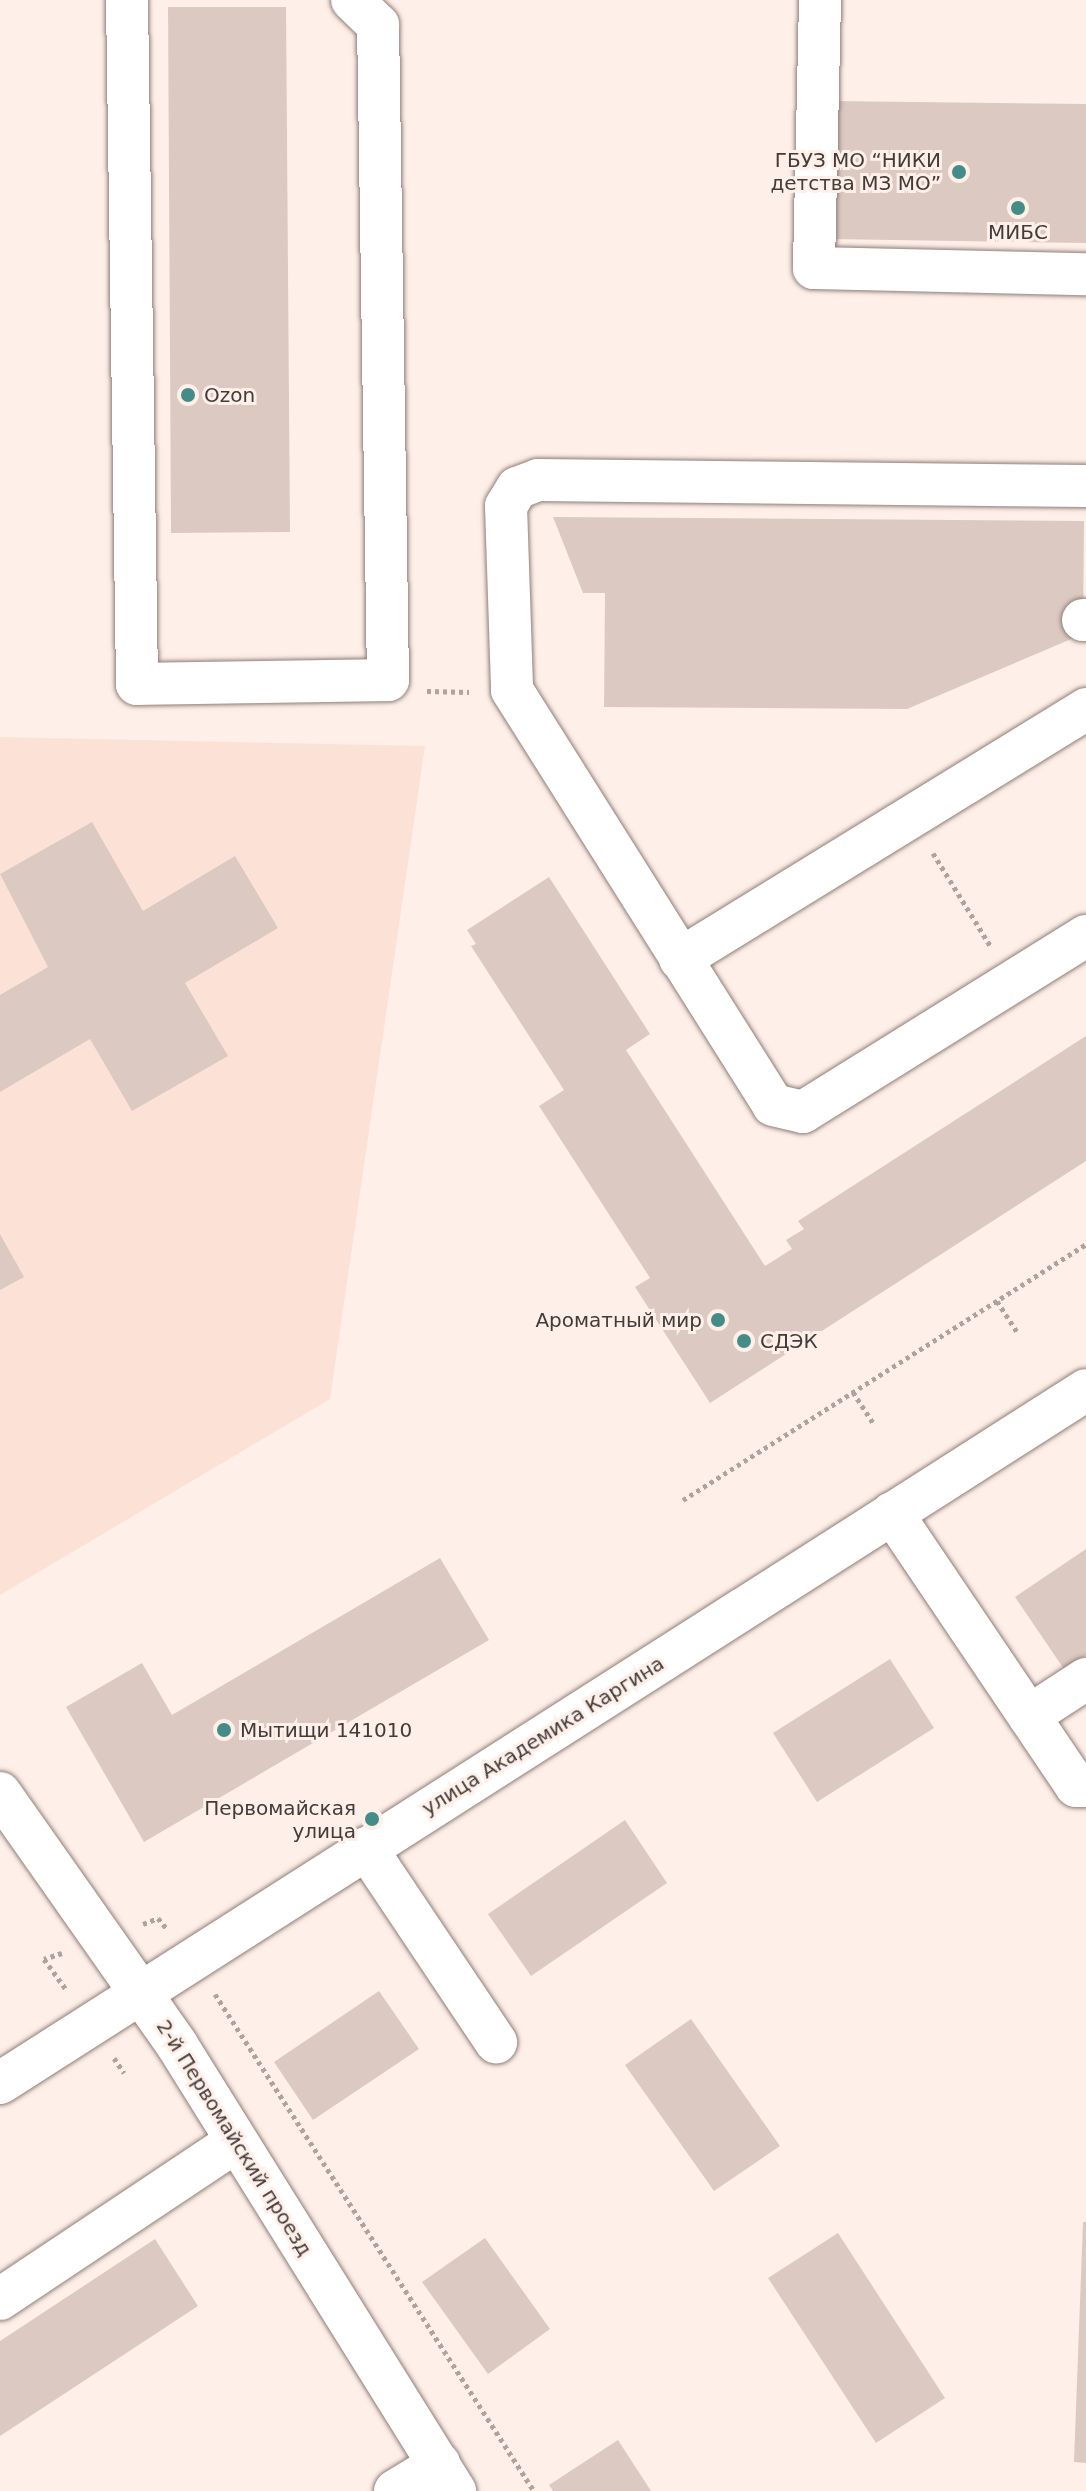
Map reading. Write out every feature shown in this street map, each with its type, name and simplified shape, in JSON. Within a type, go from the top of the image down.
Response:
[{"type":"street","points":[[127,0],[137,684],[388,680],[378,25],[352,0]]},
{"type":"street","points":[[820,0],[814,268],[1086,274]]},
{"type":"street","points":[[1086,486],[538,480],[517,488],[506,506],[512,690],[773,1105],[787,1113],[803,1112],[1086,936]]},
{"type":"street","points":[[680,959],[1086,709]]},
{"type":"street","name":"улица Академика Каргина","points":[[0,2083],[1086,1390]]},
{"type":"street","points":[[892,1513],[1076,1786],[1086,1786]]},
{"type":"street","points":[[1029,1716],[1086,1679]]},
{"type":"street","name":"2-й Первомайский проезд","points":[[0,1793],[141,1991],[447,2478]]},
{"type":"street","points":[[366,1848],[496,2042]]},
{"type":"street","points":[[0,2299],[235,2142]]},
{"type":"street","points":[[395,2491],[447,2478]]},
{"type":"path","points":[[388,680],[436,694],[512,690]]},
{"type":"path","points":[[911,817],[1013,981]]},
{"type":"path","points":[[683,1500],[1086,1244]]},
{"type":"path","points":[[997,1301],[1018,1333]]},
{"type":"path","points":[[853,1392],[874,1424]]},
{"type":"path","points":[[236,2021],[534,2491]]},
{"type":"shaded area","points":[[0,737],[425,746],[330,1399],[0,1595]]},
{"type":"building","points":[[168,7],[286,7],[290,532],[171,533]]},
{"type":"building","name":"ГБУЗ МО “НИКИ детства МЗ МО”","points":[[832,101],[1086,104],[1086,243],[831,239]]},
{"type":"building","points":[[553,517],[1084,521],[1083,634],[907,709],[604,707],[605,593],[583,593]]},
{"type":"building","points":[[92,822],[143,911],[235,856],[278,928],[185,983],[228,1056],[132,1111],[90,1039],[0,1092],[0,995],[48,967],[0,874]]},
{"type":"building","points":[[549,877],[650,1034],[626,1050],[765,1266],[792,1249],[786,1240],[804,1229],[798,1221],[1086,1036],[1086,1161],[710,1403],[635,1287],[650,1278],[539,1106],[564,1090],[471,946],[476,944],[467,930]]},
{"type":"building","points":[[0,1234],[24,1277],[0,1290]]},
{"type":"building","points":[[1086,1549],[1086,1655],[1064,1669],[1015,1597]]},
{"type":"building","points":[[440,1558],[489,1640],[144,1842],[66,1707],[142,1663],[172,1715]]},
{"type":"building","points":[[890,1659],[934,1728],[817,1802],[773,1733]]},
{"type":"building","points":[[625,1820],[667,1883],[531,1976],[488,1914]]},
{"type":"building","points":[[379,1991],[419,2049],[313,2120],[274,2062]]},
{"type":"building","points":[[691,2019],[780,2146],[714,2191],[625,2065]]},
{"type":"building","points":[[1083,2222],[1086,2222],[1086,2463],[1074,2462]]},
{"type":"building","points":[[838,2233],[945,2398],[876,2443],[768,2278]]},
{"type":"building","points":[[485,2238],[550,2329],[488,2374],[422,2282]]},
{"type":"building","points":[[155,2239],[198,2306],[0,2436],[0,2341]]},
{"type":"building","points":[[618,2440],[651,2491],[553,2491],[549,2485]]},
{"type":"place","name":"ГБУЗ МО “НИКИ детства МЗ МО”","points":[[959,172]]},
{"type":"place","name":"МИБС","points":[[1018,208]]},
{"type":"place","name":"Ozon","points":[[188,395]]},
{"type":"place","name":"Ароматный мир","points":[[718,1320]]},
{"type":"place","name":"СДЭК","points":[[744,1341]]},
{"type":"place","name":"Мытищи 141010","points":[[224,1730]]},
{"type":"place","name":"Первомайская улица","points":[[372,1819]]}]
